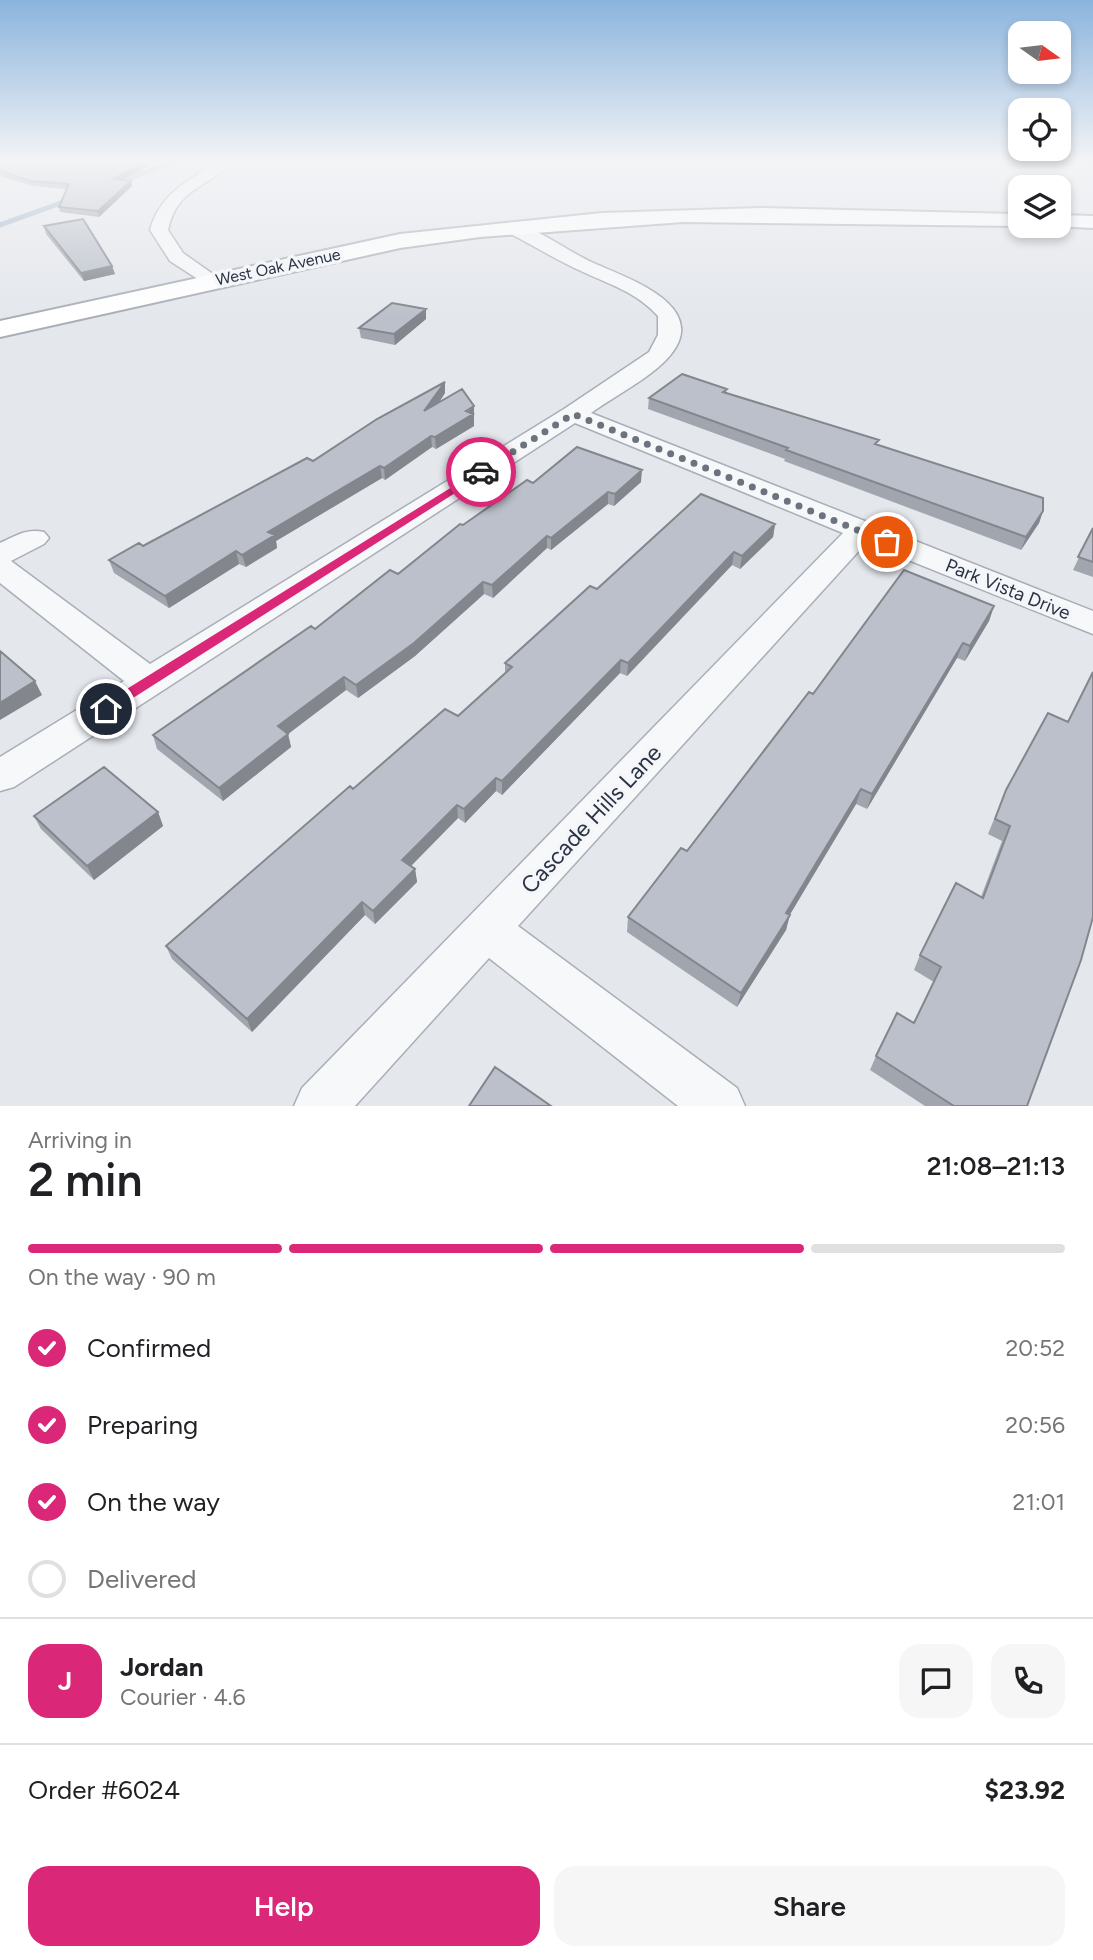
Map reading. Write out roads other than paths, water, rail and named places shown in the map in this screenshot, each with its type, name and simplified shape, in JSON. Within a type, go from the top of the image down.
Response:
[{"type":"street","points":[[161,213],[159,230],[176,257],[210,281]]},
{"type":"street","name":"West Oak Avenue","points":[[0,329],[400,241],[510,227],[722,215],[1008,220]]},
{"type":"street","points":[[1071,221],[1093,222]]},
{"type":"street","points":[[0,776],[573,414],[658,356],[669,335],[668,315],[654,300],[632,285],[589,268],[510,227]]},
{"type":"street","name":"Park Vista Drive","points":[[573,414],[1093,623]]},
{"type":"street","name":"Cascade Hills Lane","points":[[320,1106],[861,531]]},
{"type":"street","points":[[0,555],[34,538]]},
{"type":"street","points":[[0,568],[149,682]]},
{"type":"street","points":[[488,930],[719,1106]]},
{"type":"waterway","points":[[0,225],[34,213]]}]
